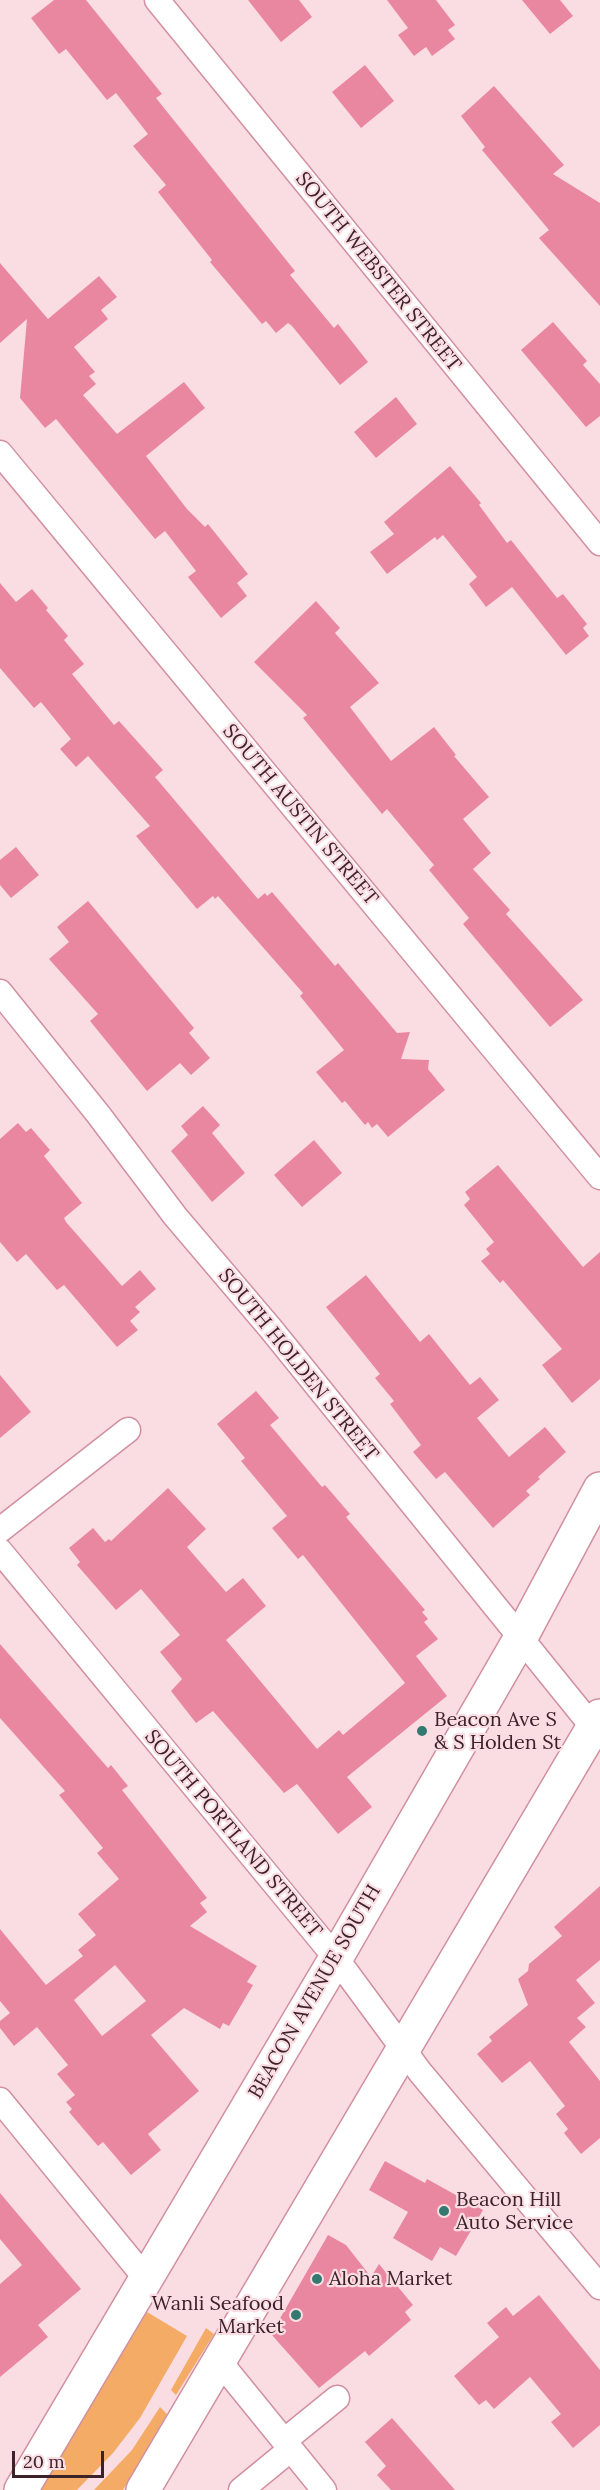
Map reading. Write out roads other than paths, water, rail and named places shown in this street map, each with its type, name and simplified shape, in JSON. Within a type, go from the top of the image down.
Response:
[{"type":"main road","name":"BEACON AVENUE SOUTH","points":[[21,2490],[336,1958],[520,1639],[600,1489]]},
{"type":"main road","points":[[143,2490],[403,2049],[598,1727]]},
{"type":"street","name":"SOUTH WEBSTER STREET","points":[[157,0],[600,543]]},
{"type":"street","name":"SOUTH AUSTIN STREET","points":[[0,453],[600,1177]]},
{"type":"street","name":"SOUTH HOLDEN STREET","points":[[0,992],[98,1114],[175,1216],[271,1329],[520,1639],[598,1727]]},
{"type":"street","points":[[0,1530],[128,1430]]},
{"type":"street","name":"SOUTH PORTLAND STREET","points":[[0,1551],[336,1958],[403,2049],[600,2287]]},
{"type":"street","points":[[0,2100],[147,2280]]},
{"type":"street","points":[[220,2362],[324,2490]]},
{"type":"street","points":[[241,2490],[337,2397]]},
{"type":"place","name":"Beacon Ave S & S Holden St","points":[[422,1731]]},
{"type":"place","name":"Beacon Hill Auto Service","points":[[444,2211]]},
{"type":"place","name":"Aloha Market","points":[[317,2279]]},
{"type":"place","name":"Wanli Seafood Market","points":[[296,2315]]}]
